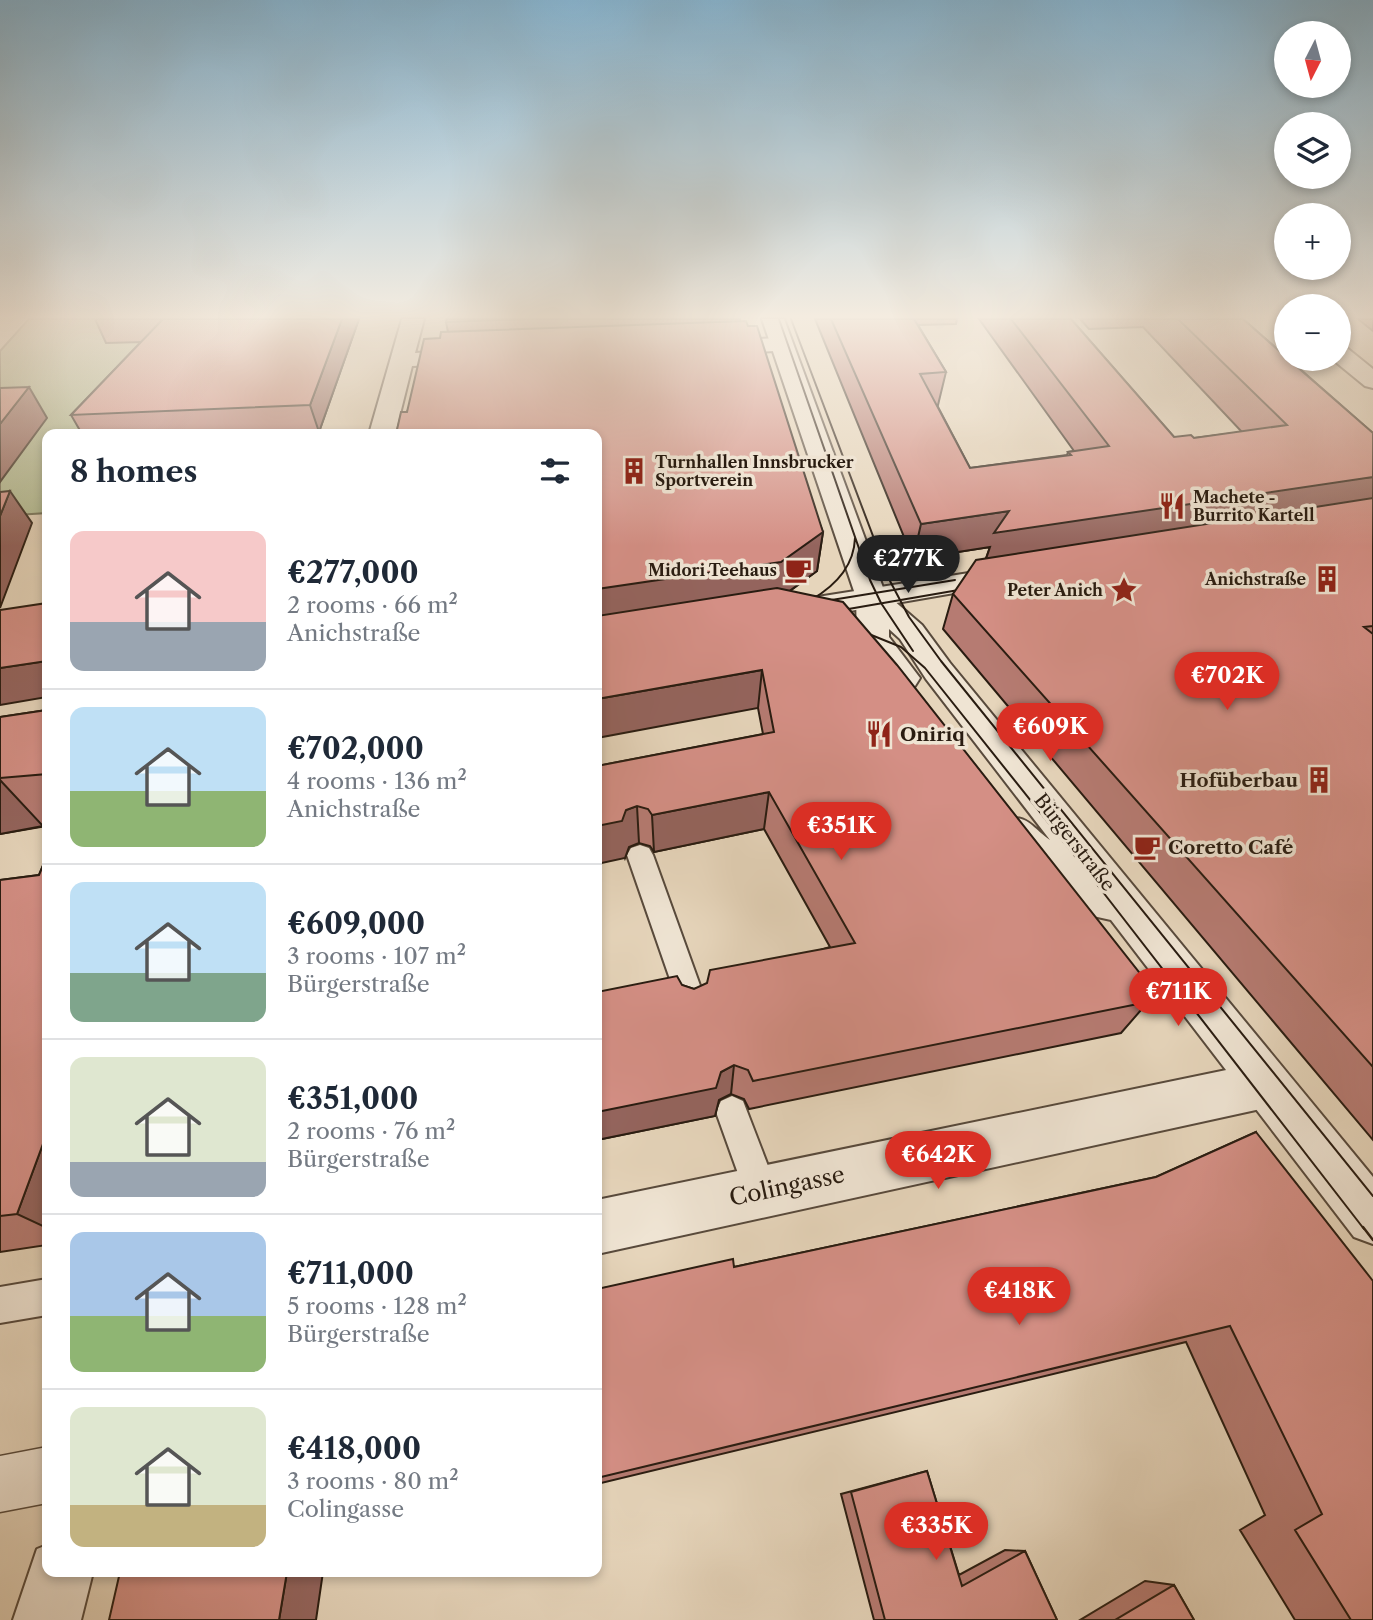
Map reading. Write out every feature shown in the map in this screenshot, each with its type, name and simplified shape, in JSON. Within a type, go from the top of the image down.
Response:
[{"type":"street","points":[[383,429],[393,395]]},
{"type":"street","name":"Bürgerstraße","points":[[799,395],[871,597],[873,639],[936,723]]},
{"type":"street","points":[[768,615],[1034,571]]},
{"type":"street","name":"Bürgerstraße","points":[[871,597],[911,632],[938,671],[1064,826],[1142,929],[1373,1218]]},
{"type":"street","name":"Bürgerstraße","points":[[998,809],[1021,841],[1142,929]]},
{"type":"street","name":"Colingasse","points":[[602,1226],[1265,1085]]},
{"type":"street","points":[[47,1620],[59,1577]]},
{"type":"lane","points":[[640,855],[693,1005]]},
{"type":"lane","points":[[732,1112],[761,1192]]},
{"type":"lane","points":[[0,1305],[42,1298]]},
{"type":"green space","points":[[0,395],[172,395],[118,429],[42,429],[42,513],[0,516]]},
{"type":"building","points":[[0,395],[23,395],[0,424]]},
{"type":"building","points":[[91,395],[314,395],[310,405],[71,415]]},
{"type":"building","points":[[411,395],[779,395],[823,532],[781,562],[602,588],[602,429],[397,429],[401,412],[407,412]]},
{"type":"building","points":[[864,395],[931,395],[970,468],[1071,455],[1068,452],[1109,446],[1069,395],[1137,395],[1174,437],[1191,435],[1194,438],[1287,425],[1256,395],[1329,395],[1373,433],[1373,477],[994,533],[1009,511],[921,524]]},
{"type":"building","points":[[10,491],[0,516],[0,492]]},
{"type":"building","points":[[1373,498],[1373,626],[1364,627],[1373,634],[1373,1067],[953,594],[976,560]]},
{"type":"building","points":[[777,588],[843,602],[897,665],[1142,976],[1148,1002],[753,1081],[748,1070],[734,1065],[721,1072],[716,1088],[602,1111],[602,991],[677,976],[682,985],[694,989],[707,983],[710,970],[855,943],[769,792],[652,815],[648,809],[637,806],[626,810],[622,821],[602,825],[602,765],[774,732],[762,670],[602,698],[602,615]]},
{"type":"building","points":[[42,604],[42,662],[0,668],[0,610]]},
{"type":"building","points":[[42,711],[42,774],[0,778],[0,717]]},
{"type":"building","points":[[42,868],[42,1146],[17,1214],[0,1216],[0,880],[39,875]]},
{"type":"building","points":[[1256,1132],[1373,1281],[1373,1620],[1351,1620],[1295,1530],[1322,1514],[1230,1326],[602,1477],[602,1288],[733,1259],[734,1267],[1156,1177]]},
{"type":"building","points":[[927,1471],[962,1586],[1025,1551],[1057,1620],[885,1620],[851,1492]]},
{"type":"building","points":[[119,1577],[286,1577],[279,1620],[109,1620]]},
{"type":"building","points":[[1174,1585],[1194,1620],[1115,1620]]},
{"type":"tram line","points":[[805,395],[876,593]]},
{"type":"tram line","points":[[820,395],[895,590]]},
{"type":"tram line","points":[[811,600],[842,575],[851,558],[855,538]]},
{"type":"tram line","points":[[895,590],[955,580]]},
{"type":"tram line","points":[[900,600],[976,587]]},
{"type":"tram line","points":[[876,593],[895,590]]},
{"type":"tram line","points":[[895,590],[900,600]]},
{"type":"tram line","points":[[813,603],[876,593]]},
{"type":"tram line","points":[[876,593],[881,603]]},
{"type":"tram line","points":[[881,603],[900,600]]},
{"type":"tram line","points":[[900,600],[941,661],[1373,1196]]},
{"type":"tram line","points":[[831,612],[881,603]]},
{"type":"tram line","points":[[881,603],[913,651]]},
{"type":"tram line","points":[[854,628],[901,647],[925,668],[1082,865],[1364,1229]]},
{"type":"tram line","points":[[1363,1227],[1373,1240]]},
{"type":"place","name":"Turnhallen Innsbrucker Sportverein","points":[[634,471]]},
{"type":"place","name":"Machete - Burrito Kartell","points":[[1172,506]]},
{"type":"place","name":"Midori Teehaus","points":[[798,570]]},
{"type":"place","name":"Anichstraße","points":[[1327,579]]},
{"type":"place","name":"Peter Anich","points":[[1124,590]]},
{"type":"place","name":"Oniriq","points":[[879,734]]},
{"type":"place","name":"Hofüberbau","points":[[1319,780]]},
{"type":"place","name":"Coretto Café","points":[[1147,847]]}]
